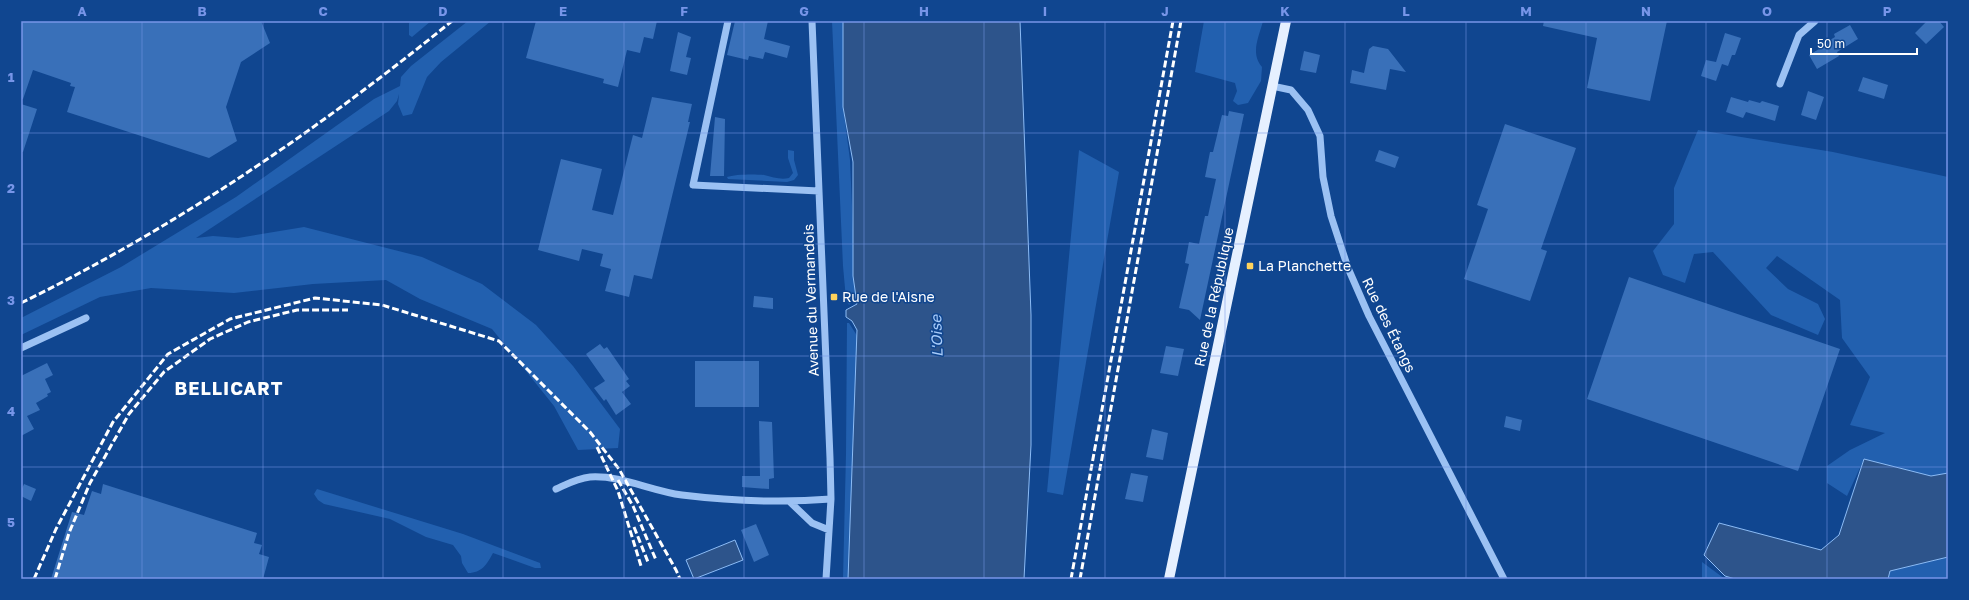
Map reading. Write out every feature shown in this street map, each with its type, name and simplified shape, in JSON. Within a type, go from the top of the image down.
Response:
[{"type":"main road","name":"Rue de la République","points":[[1169,579],[1286,21]]},
{"type":"street","points":[[728,21],[692,185],[819,191]]},
{"type":"street","name":"Avenue du Vermandois","points":[[812,21],[830,499],[826,579]]},
{"type":"street","points":[[1780,84],[1799,35],[1815,21]]},
{"type":"street","name":"Rue des Étangs","points":[[1272,86],[1291,90],[1308,110],[1320,136],[1323,176],[1331,216],[1348,268],[1368,316],[1504,579]]},
{"type":"street","points":[[21,348],[86,318]]},
{"type":"street","points":[[556,489],[589,477],[611,478],[681,495],[790,502],[830,499]]},
{"type":"street","points":[[790,502],[812,523],[829,530]]},
{"type":"shaded area","points":[[411,21],[431,21],[412,37],[409,35],[409,23]]},
{"type":"shaded area","points":[[468,21],[491,21],[441,62],[427,77],[412,114],[403,116],[398,104],[399,94],[397,101],[389,111],[196,238],[213,236],[238,238],[304,227],[422,257],[482,284],[536,325],[573,366],[620,429],[618,448],[578,450],[554,406],[492,329],[420,299],[386,280],[313,284],[234,293],[151,288],[100,297],[21,335],[21,318],[121,267],[236,197],[374,99],[400,86],[401,77],[411,66]]},
{"type":"shaded area","points":[[832,21],[844,21],[843,107],[850,160],[856,298],[849,305],[846,299],[843,266]]},
{"type":"shaded area","points":[[1204,21],[1263,21],[1256,45],[1258,62],[1262,67],[1261,81],[1248,103],[1238,105],[1233,101],[1237,91],[1235,83],[1195,72]]},
{"type":"shaded area","points":[[1698,130],[1833,152],[1948,177],[1948,473],[1931,476],[1864,459],[1847,496],[1827,483],[1827,466],[1850,450],[1885,433],[1850,425],[1870,377],[1842,338],[1840,300],[1777,256],[1766,268],[1788,289],[1818,304],[1825,319],[1818,335],[1771,315],[1713,252],[1694,254],[1685,283],[1663,275],[1653,251],[1674,224],[1674,188]]},
{"type":"shaded area","points":[[788,150],[794,151],[794,160],[798,175],[794,180],[787,182],[728,179],[727,177],[756,174],[786,179],[789,178],[793,173],[788,158]]},
{"type":"shaded area","points":[[1079,150],[1119,172],[1063,495],[1047,492]]},
{"type":"shaded area","points":[[847,323],[849,323],[861,342],[854,579],[843,579]]},
{"type":"shaded area","points":[[317,489],[463,534],[540,563],[541,568],[535,568],[493,553],[484,567],[473,573],[468,573],[462,563],[461,556],[453,545],[426,537],[390,519],[324,504],[318,500],[314,494]]},
{"type":"shaded area","points":[[1948,557],[1948,579],[1888,579],[1890,571]]},
{"type":"shaded area","points":[[1702,562],[1725,579],[1702,579]]},
{"type":"water","name":"L'Oise","points":[[843,21],[1020,21],[1031,315],[1031,445],[1024,579],[848,579],[857,330],[852,321],[846,317],[846,310],[857,304],[853,276],[853,162],[843,107]]},
{"type":"water","points":[[1864,459],[1931,476],[1948,473],[1948,557],[1890,571],[1888,579],[1735,579],[1725,576],[1704,555],[1719,523],[1821,550],[1839,535]]},
{"type":"water","points":[[735,540],[743,560],[694,579],[686,560]]},
{"type":"building","points":[[21,21],[261,21],[270,43],[241,62],[226,107],[237,141],[209,158],[67,112],[75,87],[70,86],[71,83],[33,70],[23,99],[21,99]]},
{"type":"building","points":[[536,21],[657,21],[653,39],[644,37],[640,53],[627,50],[618,87],[603,83],[604,79],[526,58]]},
{"type":"building","points":[[735,21],[768,21],[764,39],[790,46],[787,58],[765,52],[763,59],[749,56],[748,60],[727,55]]},
{"type":"building","points":[[1544,21],[1667,21],[1650,101],[1587,88],[1597,38],[1543,26]]},
{"type":"building","points":[[1927,21],[1939,21],[1944,27],[1926,44],[1915,33]]},
{"type":"building","points":[[1850,25],[1858,39],[1837,52],[1839,56],[1817,69],[1809,55],[1831,42],[1830,40],[1835,37],[1834,34]]},
{"type":"building","points":[[678,32],[691,37],[686,57],[691,58],[687,75],[670,71]]},
{"type":"building","points":[[1725,33],[1741,38],[1735,55],[1732,55],[1728,66],[1722,64],[1716,81],[1701,76],[1706,60],[1716,62]]},
{"type":"building","points":[[1373,46],[1388,49],[1406,72],[1390,69],[1386,90],[1350,83],[1352,70],[1364,73],[1369,49]]},
{"type":"building","points":[[1304,51],[1320,55],[1316,73],[1300,70]]},
{"type":"building","points":[[1863,77],[1888,85],[1884,99],[1858,91]]},
{"type":"building","points":[[1808,91],[1824,97],[1816,120],[1801,115]]},
{"type":"building","points":[[652,97],[692,104],[688,122],[690,122],[652,279],[634,275],[629,297],[605,291],[611,269],[600,266],[603,254],[582,249],[579,261],[538,250],[561,159],[602,169],[592,210],[613,215],[633,135],[642,138]]},
{"type":"building","points":[[1731,97],[1748,102],[1749,100],[1760,103],[1762,101],[1779,106],[1775,121],[1746,112],[1743,118],[1726,112]]},
{"type":"building","points":[[21,104],[37,109],[23,152],[21,152]]},
{"type":"building","points":[[1229,111],[1244,114],[1200,320],[1189,310],[1179,308],[1189,264],[1185,263],[1189,242],[1199,244],[1205,216],[1208,216],[1216,179],[1205,177],[1210,152],[1213,152],[1222,115],[1228,116]]},
{"type":"building","points":[[715,117],[725,119],[724,176],[710,176]]},
{"type":"building","points":[[1505,124],[1576,148],[1541,249],[1547,251],[1530,301],[1464,279],[1488,209],[1477,205]]},
{"type":"building","points":[[1379,150],[1399,157],[1395,168],[1375,161]]},
{"type":"building","points":[[1629,277],[1840,349],[1798,471],[1587,399]]},
{"type":"building","points":[[754,296],[773,298],[773,309],[753,307]]},
{"type":"building","points":[[600,344],[604,349],[607,347],[629,379],[626,381],[630,386],[622,392],[631,404],[616,415],[606,399],[604,401],[594,388],[605,381],[586,354]]},
{"type":"building","points":[[1166,346],[1184,349],[1178,376],[1160,373]]},
{"type":"building","points":[[695,361],[759,361],[759,407],[695,407]]},
{"type":"building","points":[[47,363],[53,375],[45,379],[51,392],[47,394],[48,396],[36,403],[40,410],[27,416],[34,429],[21,436],[21,376]]},
{"type":"building","points":[[1506,416],[1522,420],[1520,431],[1504,427]]},
{"type":"building","points":[[759,421],[772,422],[774,478],[769,479],[769,489],[742,487],[742,476],[760,476]]},
{"type":"building","points":[[1152,429],[1168,433],[1163,460],[1146,457]]},
{"type":"building","points":[[1131,473],[1148,476],[1143,502],[1125,499]]},
{"type":"building","points":[[24,484],[36,489],[31,501],[21,496],[21,491]]},
{"type":"building","points":[[103,484],[257,533],[254,543],[262,545],[259,554],[269,557],[263,579],[51,579],[72,512],[84,515],[92,491],[101,494]]},
{"type":"building","points":[[756,524],[769,555],[754,562],[741,530]]},
{"type":"railway","points":[[21,303],[79,274],[135,242],[244,174],[298,138],[350,100],[452,21]]},
{"type":"railway","points":[[1071,579],[1173,21]]},
{"type":"railway","points":[[1080,579],[1181,21]]},
{"type":"railway","points":[[34,579],[56,529],[113,422],[168,354],[230,319],[315,298],[382,305],[499,341],[590,432],[619,469],[680,579]]},
{"type":"railway","points":[[55,579],[69,533],[90,483],[129,414],[164,372],[210,339],[248,322],[297,310],[348,310]]},
{"type":"railway","points":[[597,447],[618,491],[641,566]]},
{"type":"railway","points":[[618,480],[633,506],[656,560]]},
{"type":"railway","points":[[634,527],[648,562]]},
{"type":"place","name":"La Planchette","points":[[1250,266]]},
{"type":"place","name":"Rue de l'Aisne","points":[[834,297]]},
{"type":"district","name":"BELLICART","points":[[229,389]]}]
